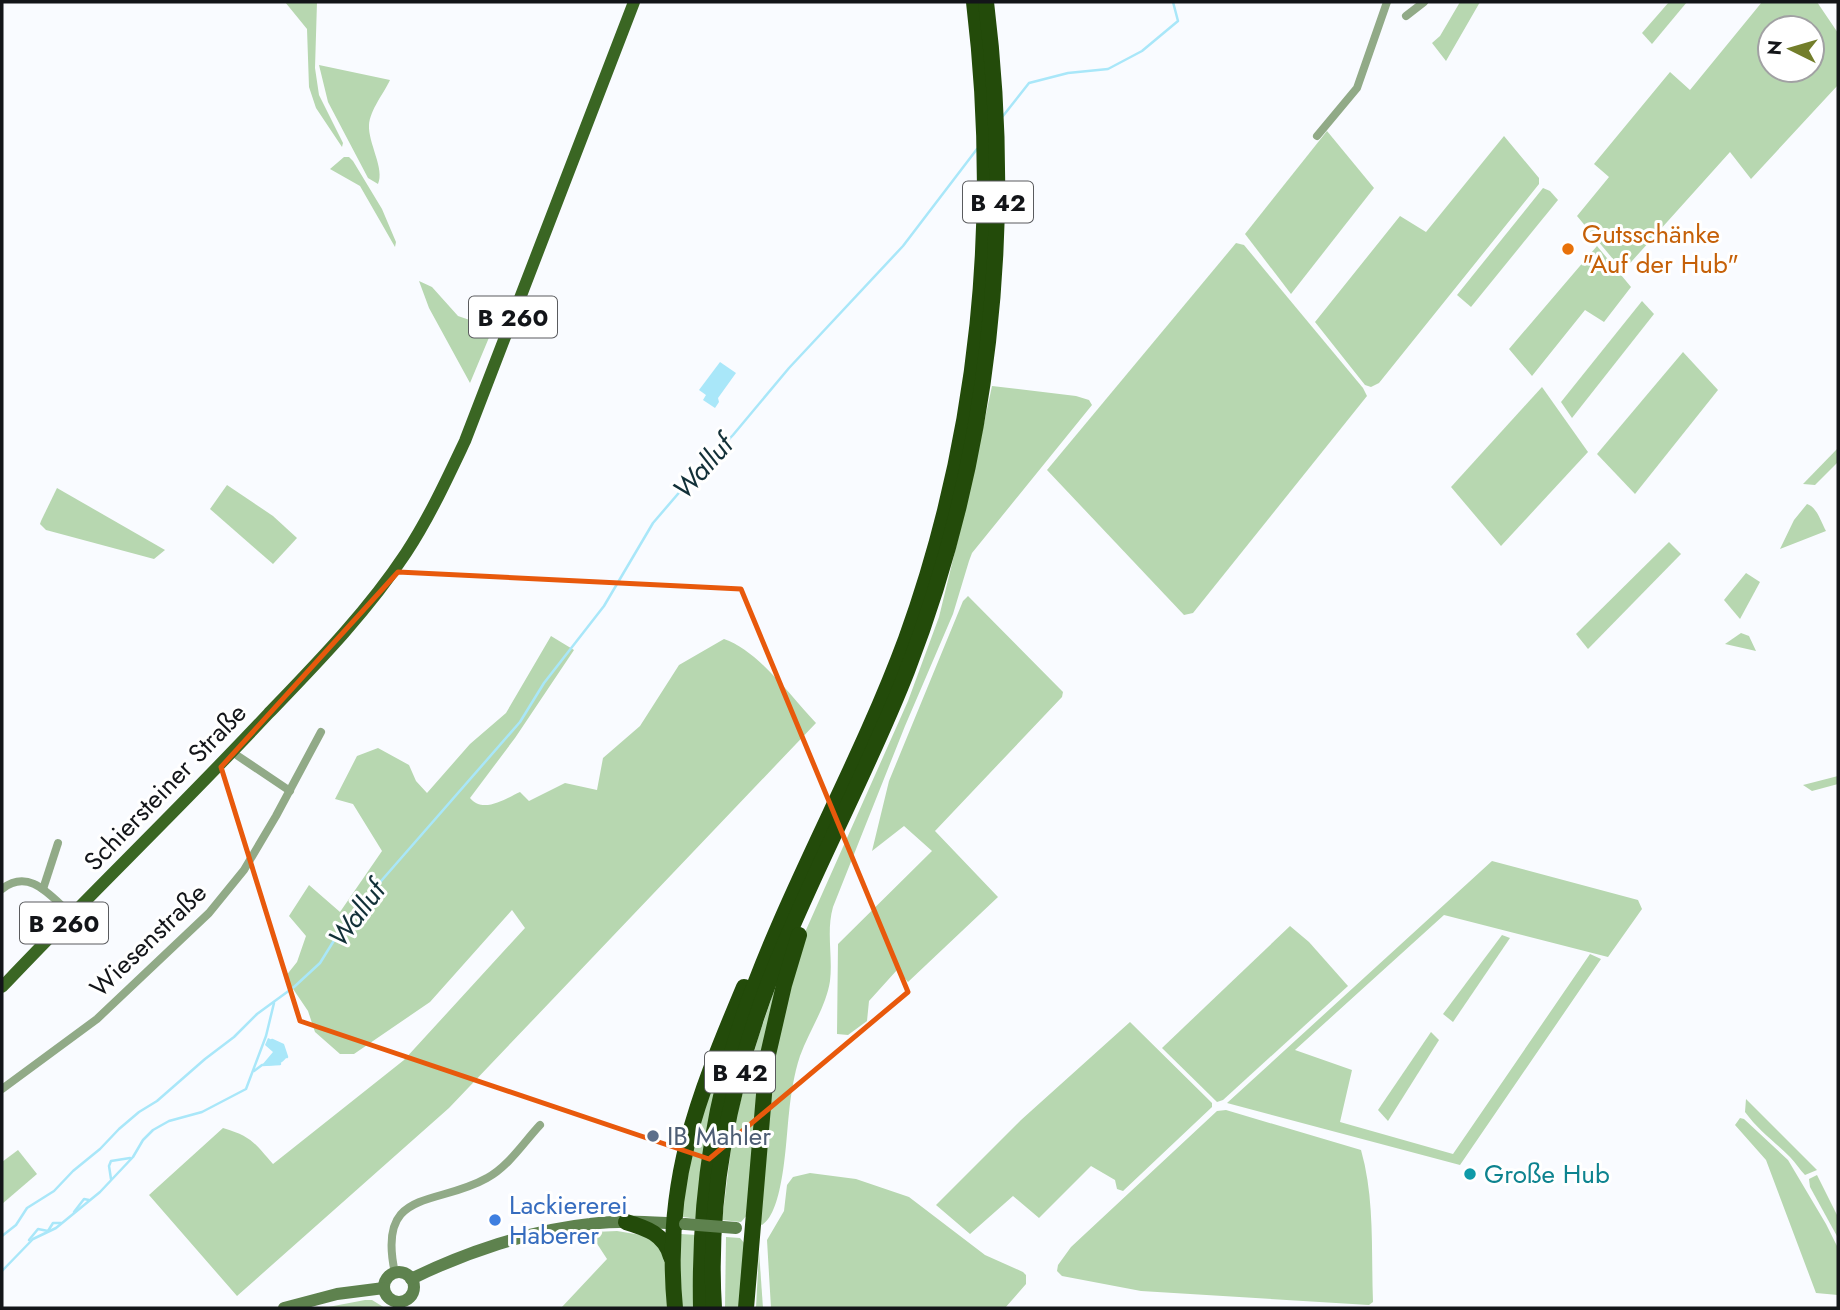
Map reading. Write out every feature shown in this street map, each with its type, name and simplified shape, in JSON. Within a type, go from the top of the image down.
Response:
[{"type":"highway","name":"B 42","points":[[701,1308],[703,1211],[717,1115],[742,1022],[793,893],[865,737],[906,639],[974,400],[986,201],[983,95],[974,2]]},
{"type":"highway","name":"B 42","points":[[714,1308],[713,1254],[717,1195],[730,1114],[741,1068],[771,979],[901,686],[925,622],[955,524],[995,282],[998,201],[995,80],[986,2]]},
{"type":"highway","points":[[746,1308],[744,1228],[775,1022],[795,946],[827,850]]},
{"type":"highway","points":[[672,1262],[679,1224],[684,1149],[708,1075],[756,961],[793,893]]},
{"type":"highway","points":[[626,1222],[646,1228],[660,1237],[669,1250],[675,1308]]},
{"type":"main road","name":"Schiersteiner Straße","points":[[2,987],[233,751],[358,616],[405,554],[437,500],[460,450],[634,2]]},
{"type":"main road","points":[[411,1279],[454,1260],[570,1226],[626,1222],[744,1228]]},
{"type":"main road","points":[[395,1273],[404,1273],[411,1279],[412,1292],[405,1305],[386,1295],[384,1287],[387,1278],[395,1273]]},
{"type":"main road","points":[[284,1308],[337,1294],[384,1287]]},
{"type":"street","points":[[1317,136],[1357,88],[1387,2]]},
{"type":"street","points":[[1406,16],[1424,2]]},
{"type":"street","name":"Wiesenstraße","points":[[2,1089],[97,1019],[209,913],[244,870],[321,732]]},
{"type":"street","points":[[238,756],[290,791]]},
{"type":"street","points":[[43,889],[58,843]]},
{"type":"street","points":[[2,889],[17,880],[25,880],[43,889],[72,915]]},
{"type":"street","points":[[395,1273],[391,1258],[391,1239],[392,1230],[400,1214],[419,1201],[478,1183],[492,1175],[540,1125]]},
{"type":"highlighted area","points":[[398,572],[741,589],[908,992],[709,1159],[300,1021],[221,767]]},
{"type":"green space","points":[[285,2],[317,2],[315,68],[319,95],[343,143],[342,147],[316,108],[309,87],[307,29]]},
{"type":"green space","points":[[1460,2],[1480,2],[1446,61],[1432,43],[1440,36]]},
{"type":"green space","points":[[1669,2],[1687,2],[1652,44],[1642,33]]},
{"type":"green space","points":[[1762,2],[1817,2],[1825,14],[1756,14],[1756,84],[1826,84],[1826,15],[1838,33],[1838,85],[1751,179],[1730,152],[1623,271],[1577,216],[1609,177],[1594,164],[1670,72],[1690,90]]},
{"type":"green space","points":[[319,65],[390,80],[369,125],[378,163],[378,184],[368,178],[328,102]]},
{"type":"green space","points":[[1327,131],[1374,188],[1291,294],[1245,234]]},
{"type":"green space","points":[[1504,136],[1539,178],[1539,184],[1379,383],[1371,387],[1365,385],[1315,322],[1400,216],[1426,232]]},
{"type":"green space","points":[[344,157],[353,161],[382,209],[396,242],[395,247],[360,186],[330,169]]},
{"type":"green space","points":[[1543,188],[1558,200],[1471,307],[1457,295]]},
{"type":"green space","points":[[1236,243],[1244,245],[1367,396],[1193,613],[1184,615],[1047,470]]},
{"type":"green space","points":[[1597,246],[1631,287],[1604,322],[1585,310],[1532,376],[1509,349]]},
{"type":"green space","points":[[419,281],[432,287],[458,316],[493,328],[470,383],[429,308]]},
{"type":"green space","points":[[1642,301],[1654,314],[1572,418],[1561,402]]},
{"type":"green space","points":[[1683,352],[1718,390],[1635,494],[1597,454]]},
{"type":"green space","points":[[992,386],[1076,396],[1089,400],[1092,405],[972,553],[953,614],[833,907],[828,991],[794,1077],[779,1190],[775,1206],[762,1225],[772,1061],[802,939],[908,701],[939,617]]},
{"type":"green space","points":[[1542,387],[1588,452],[1501,546],[1451,487]]},
{"type":"green space","points":[[1838,448],[1838,462],[1815,485],[1803,484]]},
{"type":"green space","points":[[227,485],[273,516],[297,538],[273,564],[210,509]]},
{"type":"green space","points":[[57,488],[165,550],[154,559],[46,530],[40,524]]},
{"type":"green space","points":[[1807,504],[1816,511],[1826,531],[1780,549],[1794,520]]},
{"type":"green space","points":[[1669,542],[1681,554],[1588,649],[1576,634]]},
{"type":"green space","points":[[1746,573],[1760,582],[1740,619],[1724,600]]},
{"type":"green space","points":[[968,596],[1063,692],[1062,697],[935,831],[998,897],[908,982],[897,970],[869,1001],[867,1021],[848,1035],[837,1034],[838,944],[932,851],[904,826],[872,851],[889,781],[963,601]]},
{"type":"green space","points":[[1741,633],[1749,636],[1756,651],[1725,644]]},
{"type":"green space","points":[[551,636],[574,650],[515,738],[470,798],[475,803],[494,804],[520,792],[529,801],[565,783],[597,790],[603,758],[640,726],[679,665],[724,639],[737,645],[762,664],[816,723],[449,1108],[237,1296],[149,1195],[223,1128],[241,1134],[273,1164],[404,1060],[525,928],[512,910],[430,1002],[354,1054],[340,1054],[315,1032],[308,1011],[285,977],[297,962],[306,936],[289,916],[309,885],[340,912],[382,851],[353,804],[335,799],[357,756],[378,748],[409,765],[416,781],[427,793],[470,744],[506,713]]},
{"type":"green space","points":[[1838,776],[1838,784],[1812,791],[1803,785]]},
{"type":"green space","points":[[1492,861],[1638,900],[1642,909],[1608,957],[1444,915],[1295,1050],[1352,1070],[1340,1122],[1453,1154],[1590,954],[1601,959],[1460,1165],[1227,1103]]},
{"type":"green space","points":[[1290,926],[1309,942],[1348,986],[1223,1100],[1217,1102],[1162,1048]]},
{"type":"green space","points":[[1502,935],[1510,938],[1453,1022],[1443,1014]]},
{"type":"green space","points":[[776,985],[748,1214],[741,1222],[722,1220],[734,1125]]},
{"type":"green space","points":[[748,990],[698,1219],[683,1217],[681,1215],[692,1142]]},
{"type":"green space","points":[[1130,1022],[1212,1103],[1212,1107],[1123,1191],[1117,1189],[1115,1180],[1091,1166],[1039,1218],[1013,1196],[970,1234],[936,1205],[1021,1120]]},
{"type":"green space","points":[[1431,1032],[1439,1040],[1388,1121],[1378,1110]]},
{"type":"green space","points":[[1746,1099],[1817,1170],[1805,1175],[1745,1112]]},
{"type":"green space","points":[[1226,1110],[1361,1150],[1372,1226],[1373,1302],[1369,1305],[1141,1291],[1062,1276],[1057,1271],[1058,1265],[1071,1247],[1217,1111]]},
{"type":"green space","points":[[1740,1118],[1788,1160],[1826,1224],[1838,1248],[1838,1295],[1816,1293],[1766,1160],[1735,1125]]},
{"type":"green space","points":[[18,1150],[37,1174],[2,1204],[2,1162]]},
{"type":"green space","points":[[810,1173],[856,1179],[909,1197],[985,1255],[1023,1272],[1026,1275],[1026,1284],[1005,1308],[771,1308],[767,1240],[784,1211],[787,1185],[793,1177]]},
{"type":"green space","points":[[1817,1175],[1838,1217],[1838,1238],[1810,1187],[1809,1179]]},
{"type":"green space","points":[[617,1231],[647,1236],[666,1251],[672,1308],[561,1308],[607,1259],[592,1236],[594,1232]]},
{"type":"green space","points":[[681,1234],[697,1235],[696,1308],[679,1308]]},
{"type":"green space","points":[[726,1237],[740,1238],[745,1244],[742,1308],[725,1308]]},
{"type":"green space","points":[[759,1251],[763,1308],[756,1308]]},
{"type":"green space","points":[[372,1300],[385,1308],[323,1308]]},
{"type":"water","points":[[720,362],[736,373],[718,398],[719,402],[715,408],[703,400],[706,395],[699,390]]},
{"type":"water","points":[[268,1038],[283,1045],[287,1057],[279,1064],[262,1065],[273,1052],[265,1045]]},
{"type":"waterway","name":"Walluf","points":[[1003,116],[1029,83],[1068,73],[1108,69],[1142,51],[1178,21],[1173,2]]},
{"type":"waterway","name":"Walluf","points":[[2,1236],[16,1225],[27,1208],[54,1191],[119,1129],[157,1101],[320,963],[343,926],[520,722],[544,683],[604,606],[653,523],[789,368],[903,246],[977,149]]},
{"type":"waterway","name":"Walluf","points":[[2,1271],[33,1239],[56,1228],[100,1192],[133,1157],[153,1130],[169,1121],[202,1112],[246,1089],[266,1036],[274,1003]]},
{"type":"waterway","name":"Walluf","points":[[272,1040],[283,1045],[287,1057]]},
{"type":"waterway","name":"Walluf","points":[[254,1071],[262,1065],[280,1064]]},
{"type":"waterway","name":"Walluf","points":[[111,1179],[111,1161],[130,1158]]},
{"type":"waterway","name":"Walluf","points":[[74,1212],[84,1199],[89,1200]]},
{"type":"waterway","name":"Walluf","points":[[29,1240],[38,1229],[48,1231],[53,1223],[61,1223]]},
{"type":"place","name":"Gutsschänke \"Auf der Hub\"","points":[[1568,249]]},
{"type":"place","name":"IB Mahler","points":[[653,1136]]},
{"type":"place","name":"Große Hub","points":[[1470,1174]]},
{"type":"place","name":"Lackiererei Haberer","points":[[495,1220]]}]
